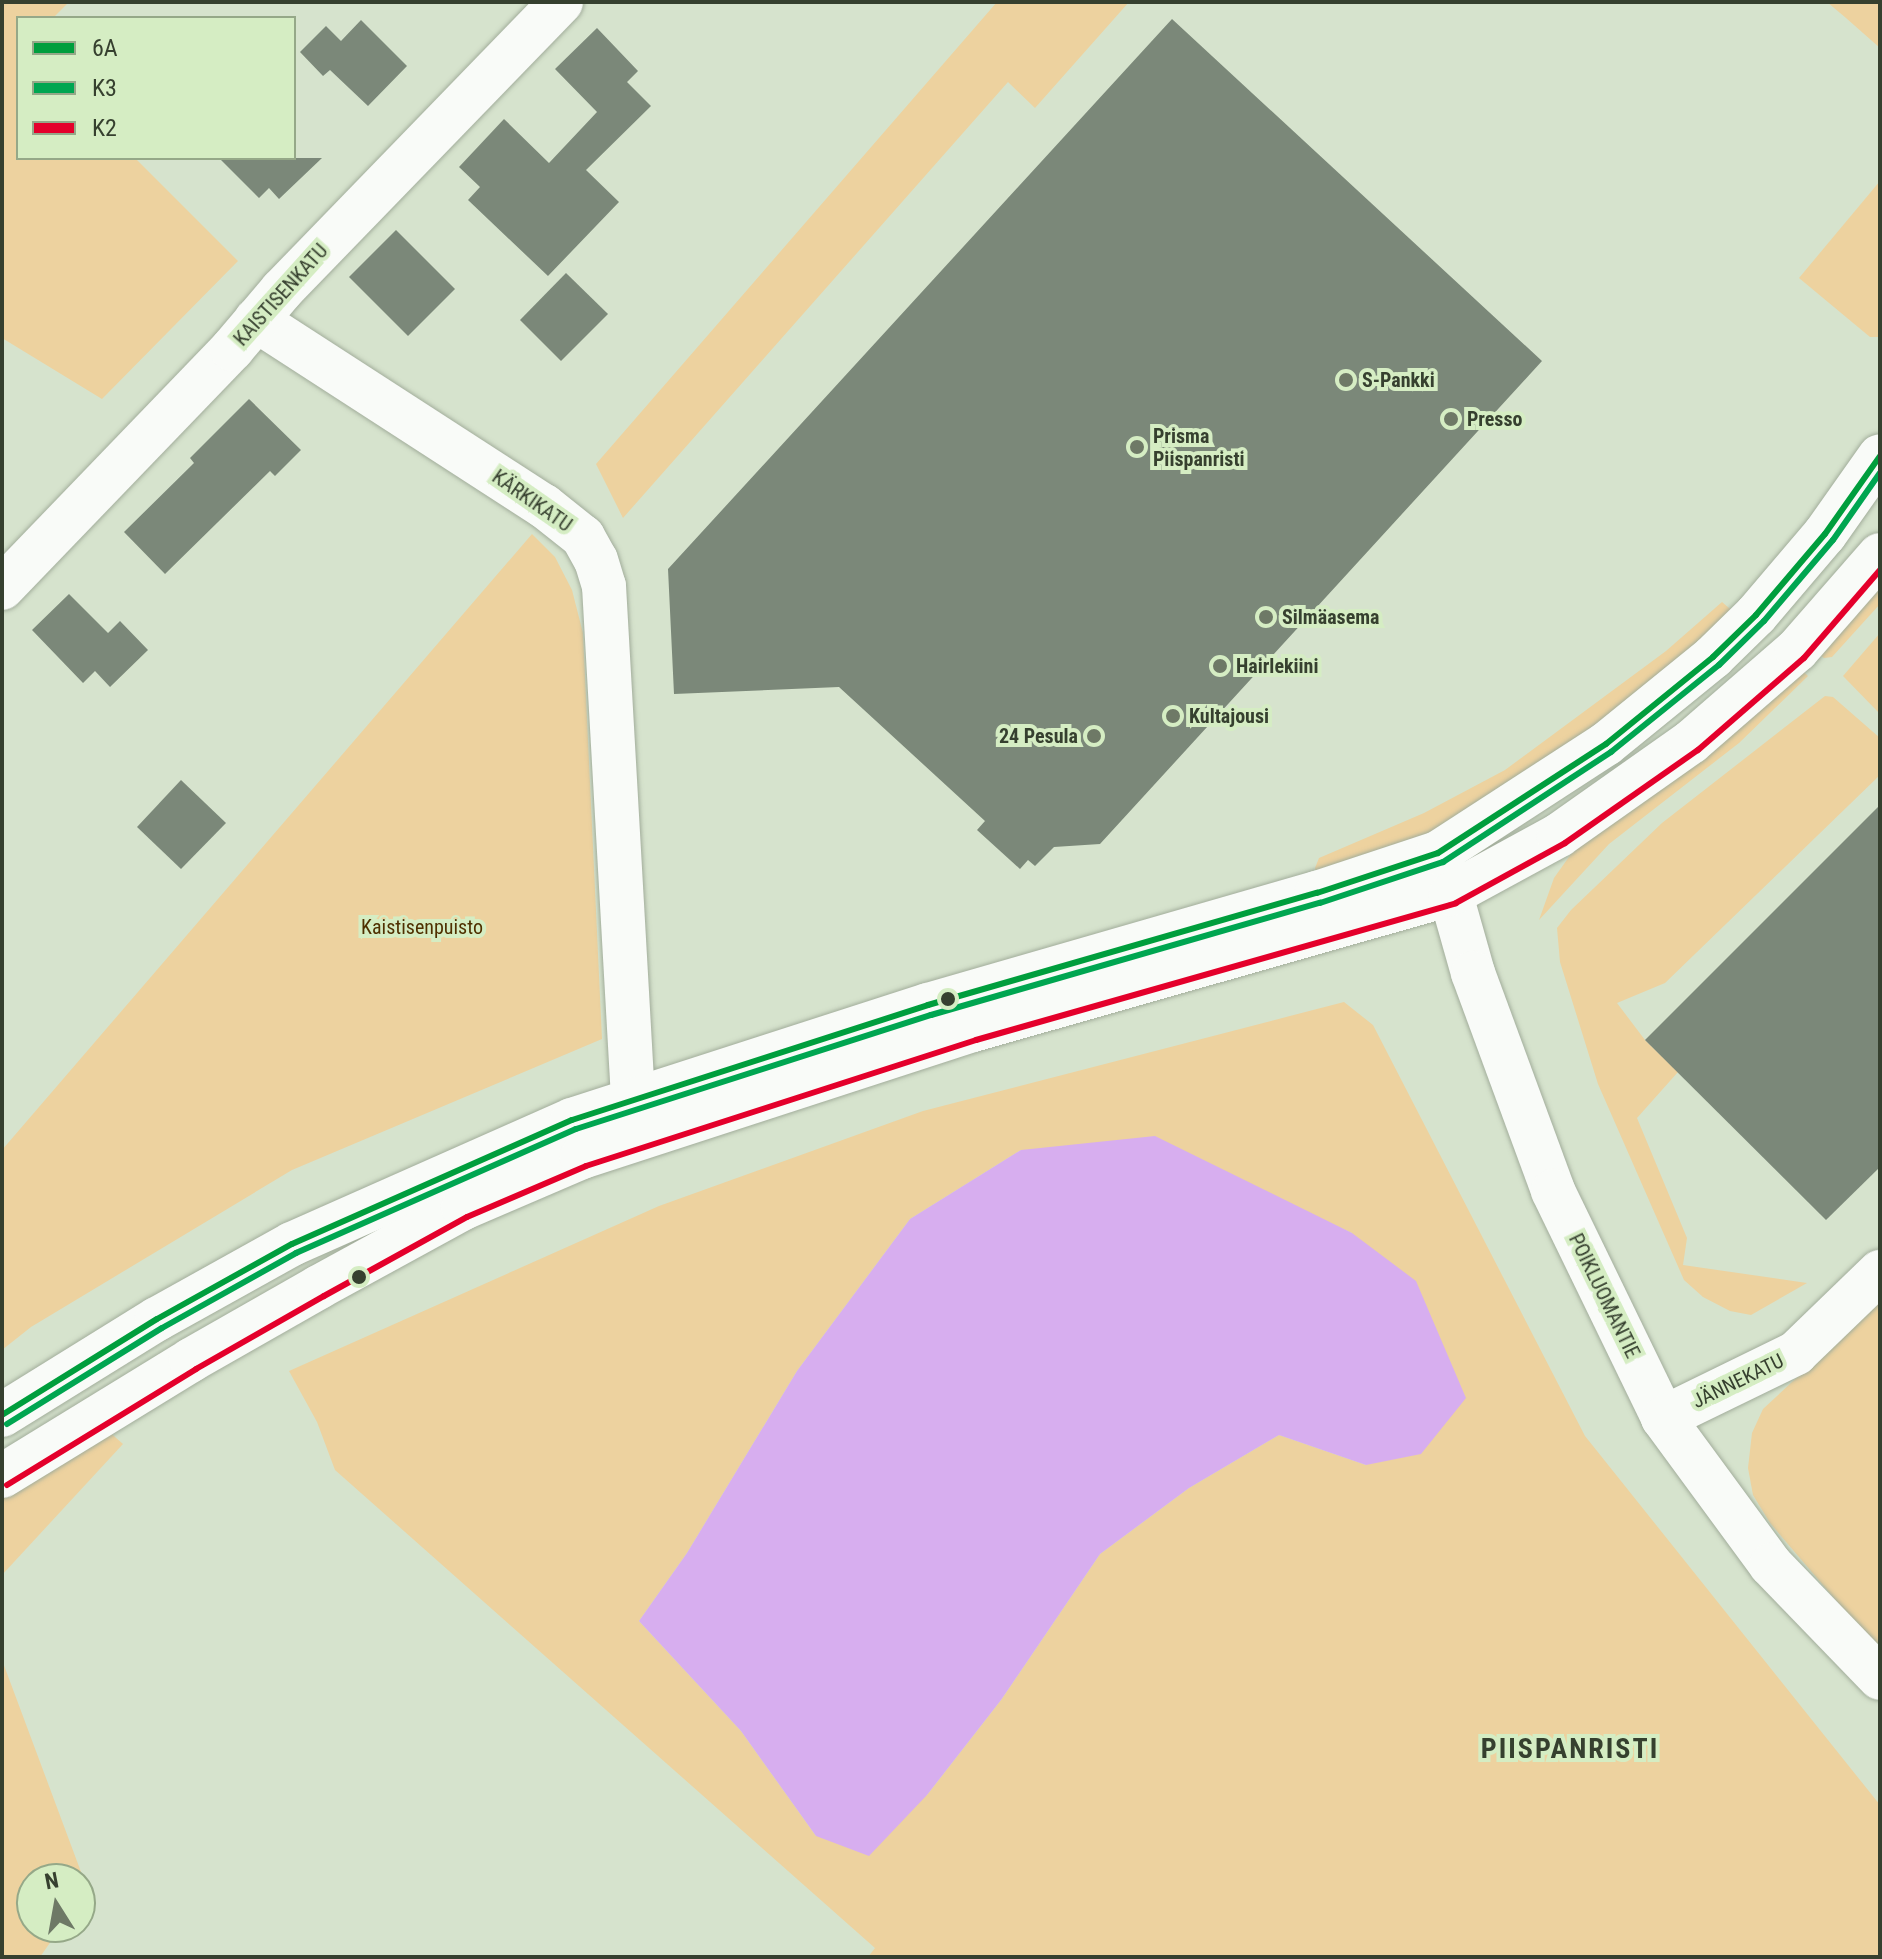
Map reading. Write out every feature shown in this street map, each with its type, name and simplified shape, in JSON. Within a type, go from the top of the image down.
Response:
[{"type":"street","name":"KAISTISENKATU","points":[[2,588],[561,2]]},
{"type":"street","name":"KÄRKIKATU","points":[[256,320],[544,506],[583,537],[596,560],[604,586],[638,1116]]},
{"type":"street","points":[[2,1476],[191,1360],[463,1208],[638,1116],[960,996],[1317,893],[1438,853],[1606,744],[1703,666],[1756,615],[1825,534],[1880,456]]},
{"type":"street","points":[[2,1415],[157,1319],[292,1244],[572,1120],[638,1116],[973,1030],[1451,894],[1559,835],[1691,742],[1797,650],[1880,555]]},
{"type":"street","name":"POIKLUOMANTIE","points":[[1438,853],[1473,973],[1553,1191],[1663,1418],[1771,1565],[1880,1678]]},
{"type":"street","name":"JÄNNEKATU","points":[[1663,1418],[1796,1353],[1880,1272]]},
{"type":"green space","points":[[2,2],[69,2],[55,16],[16,16],[16,160],[137,160],[238,261],[102,399],[2,338]]},
{"type":"green space","points":[[997,2],[1129,2],[1035,108],[1008,82],[623,518],[596,464]]},
{"type":"green space","points":[[1827,2],[1880,2],[1880,48],[1846,18]]},
{"type":"green space","points":[[1880,181],[1880,337],[1870,337],[1799,278]]},
{"type":"green space","name":"Kaistisenpuisto","points":[[532,534],[555,557],[572,590],[583,633],[602,1039],[292,1170],[31,1327],[2,1350],[2,1150]]},
{"type":"green space","points":[[1880,569],[1880,604],[1832,657],[1824,658],[1817,653]]},
{"type":"green space","points":[[1722,602],[1736,614],[1681,670],[1419,840],[1317,882],[1315,868],[1319,858],[1424,813],[1505,770],[1666,651]]},
{"type":"green space","points":[[1880,633],[1880,714],[1843,676]]},
{"type":"green space","points":[[1795,663],[1808,676],[1739,743],[1609,844],[1539,920],[1554,878],[1581,840]]},
{"type":"green space","points":[[1825,696],[1833,697],[1880,738],[1880,775],[1665,983],[1617,1003],[1645,1040],[1678,1072],[1637,1118],[1687,1238],[1683,1265],[1807,1283],[1751,1315],[1730,1311],[1703,1297],[1684,1280],[1598,1084],[1560,962],[1557,928],[1571,910],[1662,823]]},
{"type":"green space","points":[[1344,1002],[1373,1025],[1585,1436],[1880,1805],[1880,1957],[868,1957],[875,1948],[335,1470],[317,1422],[289,1371],[659,1206],[923,1111]],"holes":[[[1021,1150],[1258,1190],[1352,1233],[1366,1465],[1279,1435],[1189,1488],[1100,1554],[1001,1700],[927,1795],[816,1836],[741,1731],[639,1621],[687,1553],[797,1371],[910,1219]]]},
{"type":"green space","points":[[1880,1300],[1880,1652],[1770,1523],[1753,1495],[1748,1468],[1752,1433],[1763,1409]]},
{"type":"green space","points":[[106,1429],[123,1444],[2,1575],[2,1498],[78,1442]]},
{"type":"green space","points":[[2,1660],[78,1863],[16,1863],[16,1943],[50,1943],[40,1957],[2,1957]]},
{"type":"shaded area","points":[[1155,1136],[1352,1233],[1416,1281],[1466,1398],[1421,1454],[1366,1465],[1279,1435],[1189,1488],[1100,1554],[1001,1700],[927,1795],[869,1856],[816,1836],[741,1731],[639,1621],[687,1553],[797,1371],[910,1219],[1021,1150]]},
{"type":"building","points":[[1172,19],[1542,361],[1100,844],[1054,847],[1035,866],[1028,860],[1020,869],[977,830],[985,821],[839,687],[674,694],[668,569]]},
{"type":"building","points":[[361,20],[407,66],[368,106],[330,70],[323,76],[300,52],[326,26],[341,41]]},
{"type":"building","points":[[597,28],[638,71],[627,82],[651,106],[586,170],[619,202],[548,276],[468,200],[480,187],[459,167],[504,119],[549,163],[597,112],[555,69]]},
{"type":"building","points":[[322,158],[279,199],[269,188],[259,198],[221,160]]},
{"type":"building","points":[[396,230],[455,289],[408,336],[349,277]]},
{"type":"building","points":[[566,273],[608,314],[561,361],[520,320]]},
{"type":"building","points":[[249,399],[301,450],[275,476],[270,471],[165,574],[124,532],[194,463],[190,458]]},
{"type":"building","points":[[69,594],[108,633],[120,621],[148,650],[110,687],[95,671],[83,683],[32,630]]},
{"type":"building","points":[[181,780],[226,823],[181,869],[137,827]]},
{"type":"building","points":[[1880,805],[1880,1167],[1826,1220],[1645,1040]]},
{"type":"transit line","name":"6A","points":[[2,1415],[157,1319],[292,1244],[572,1120],[928,1005],[1317,893],[1438,853],[1606,744],[1713,657],[1756,615],[1825,534],[1880,456]]},
{"type":"transit line","name":"K3","points":[[7,1424],[162,1328],[296,1253],[576,1129],[931,1015],[1320,903],[1443,862],[1611,752],[1719,665],[1764,621],[1833,540],[1880,473]]},
{"type":"transit line","name":"K2","points":[[7,1485],[196,1369],[467,1217],[586,1166],[976,1040],[1456,903],[1565,843],[1698,750],[1804,658],[1880,570]]},
{"type":"place","name":"S-Pankki","points":[[1346,380]]},
{"type":"place","name":"Presso","points":[[1451,419]]},
{"type":"place","name":"Prisma Piispanristi","points":[[1137,447]]},
{"type":"place","name":"Silmäasema","points":[[1266,617]]},
{"type":"place","name":"Hairlekiini","points":[[1220,666]]},
{"type":"place","name":"Kultajousi","points":[[1173,716]]},
{"type":"place","name":"24 Pesula","points":[[1094,736]]},
{"type":"district","name":"PIISPANRISTI","points":[[1570,1749]]}]
